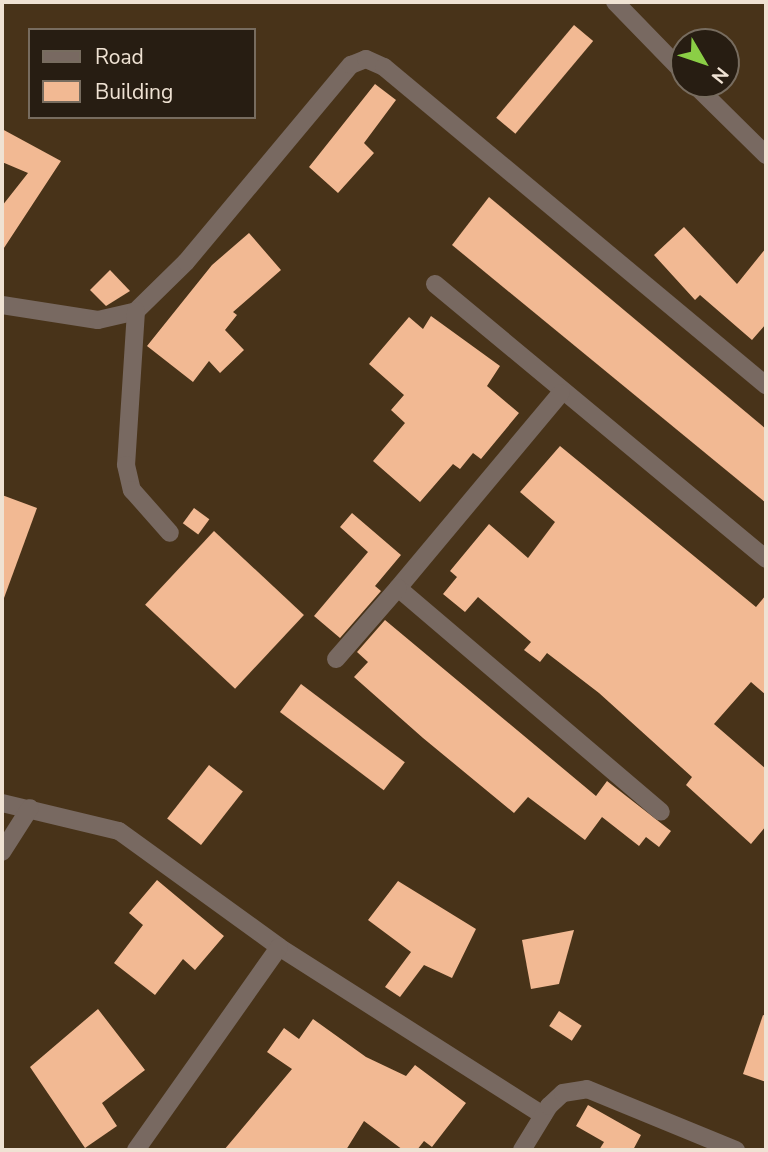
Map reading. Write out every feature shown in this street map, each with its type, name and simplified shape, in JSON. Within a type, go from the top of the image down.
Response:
[{"type":"street","points":[[615,2],[670,59]]},
{"type":"street","points":[[2,305],[98,320],[136,311],[186,262],[351,65],[366,60],[384,67],[766,385]]},
{"type":"street","points":[[708,98],[766,155]]},
{"type":"street","points":[[435,284],[561,393],[766,559]]},
{"type":"street","points":[[136,311],[126,465],[132,490],[170,533]]},
{"type":"street","points":[[336,659],[561,393]]},
{"type":"street","points":[[398,588],[661,812]]},
{"type":"street","points":[[2,803],[119,831],[279,947],[543,1115]]},
{"type":"street","points":[[2,852],[30,808]]},
{"type":"street","points":[[136,1150],[279,947]]},
{"type":"street","points":[[522,1150],[543,1115],[563,1093],[587,1089],[736,1150]]},
{"type":"building","points":[[574,25],[593,41],[515,134],[496,118]]},
{"type":"building","points":[[375,84],[396,100],[364,143],[374,153],[338,193],[309,167]]},
{"type":"building","points":[[2,129],[61,161],[2,251],[2,206],[28,173],[2,162]]},
{"type":"building","points":[[489,197],[766,429],[766,503],[452,245]]},
{"type":"building","points":[[684,227],[737,284],[766,248],[766,324],[752,340],[700,295],[695,300],[654,255]]},
{"type":"building","points":[[249,233],[281,270],[233,312],[237,315],[225,330],[244,350],[220,373],[209,361],[193,382],[147,346],[212,265]]},
{"type":"building","points":[[110,270],[130,291],[106,306],[90,290]]},
{"type":"building","points":[[431,316],[500,366],[487,386],[519,413],[481,459],[473,453],[460,469],[453,464],[420,502],[373,461],[405,423],[391,410],[404,395],[369,364],[409,317],[423,329]]},
{"type":"building","points":[[560,446],[756,607],[766,595],[766,695],[751,682],[714,724],[766,769],[766,826],[751,844],[686,785],[692,777],[599,693],[547,653],[540,662],[524,650],[531,642],[478,597],[465,612],[443,594],[457,577],[450,571],[489,524],[528,558],[555,522],[520,492]]},
{"type":"building","points":[[2,495],[37,508],[4,598],[2,598]]},
{"type":"building","points":[[194,508],[209,519],[198,535],[183,523]]},
{"type":"building","points":[[352,513],[401,555],[375,586],[381,591],[340,638],[314,616],[368,552],[340,527]]},
{"type":"building","points":[[214,531],[304,615],[235,689],[145,605]]},
{"type":"building","points":[[385,620],[596,796],[607,781],[671,831],[659,847],[646,837],[639,846],[602,817],[585,840],[528,797],[514,813],[423,738],[354,677],[368,662],[357,652]]},
{"type":"building","points":[[301,684],[405,762],[384,790],[280,712]]},
{"type":"building","points":[[209,765],[243,791],[201,845],[167,819]]},
{"type":"building","points":[[157,880],[224,936],[195,970],[183,959],[155,995],[114,963],[143,925],[129,913]]},
{"type":"building","points":[[398,881],[476,929],[452,978],[424,965],[400,997],[385,987],[411,952],[368,920]]},
{"type":"building","points":[[574,930],[559,984],[531,989],[522,940]]},
{"type":"building","points":[[98,1009],[145,1070],[102,1103],[117,1126],[85,1148],[30,1067]]},
{"type":"building","points":[[559,1011],[582,1026],[572,1041],[549,1026]]},
{"type":"building","points":[[763,1015],[766,1016],[766,1082],[743,1074]]},
{"type":"building","points":[[313,1019],[366,1057],[406,1076],[415,1065],[466,1103],[432,1147],[424,1141],[417,1150],[403,1150],[364,1121],[346,1150],[224,1150],[292,1069],[267,1052],[284,1028],[299,1039]]},
{"type":"building","points":[[588,1105],[641,1135],[633,1150],[599,1150],[604,1142],[576,1126]]}]
